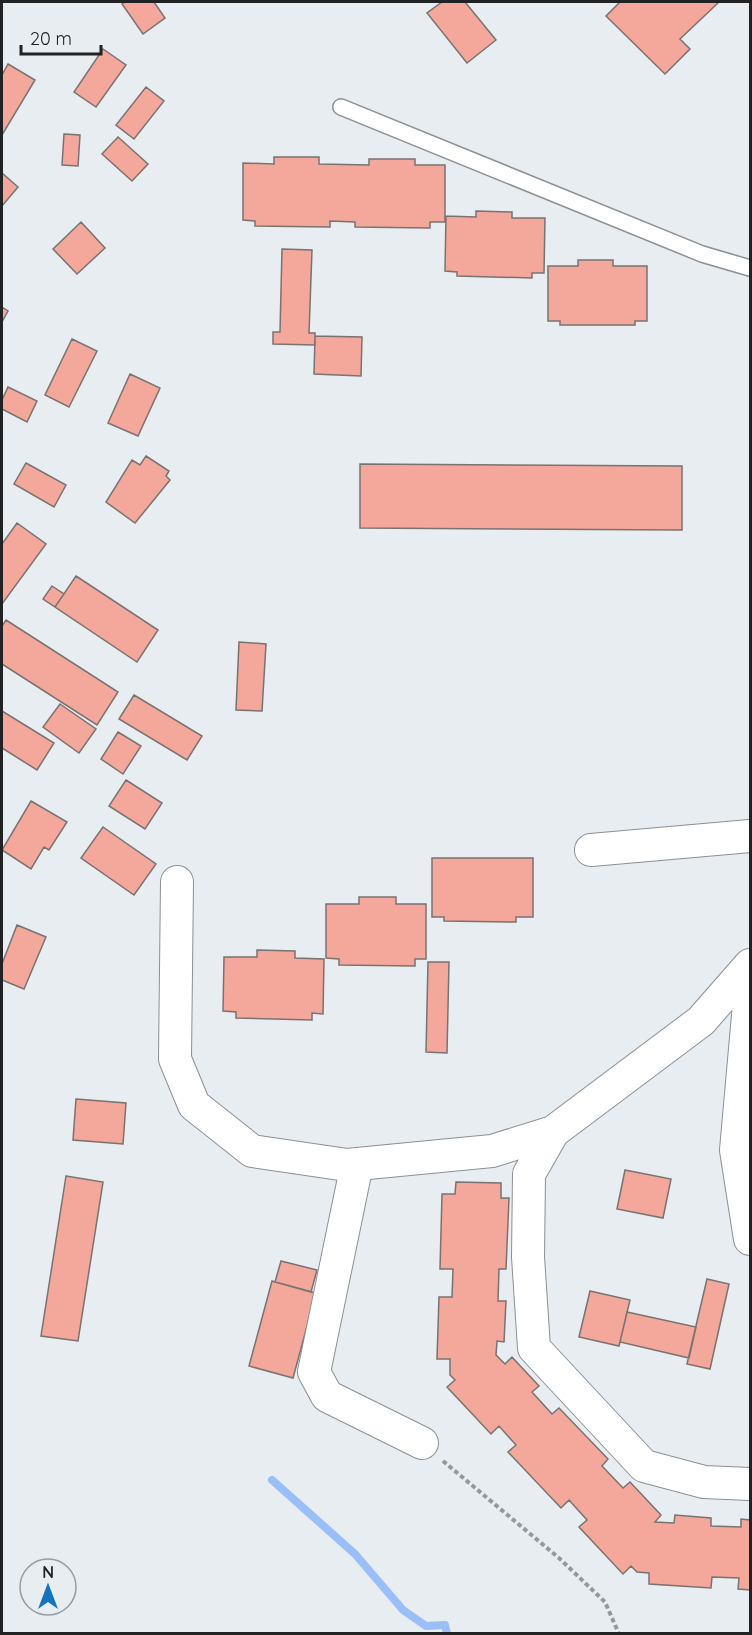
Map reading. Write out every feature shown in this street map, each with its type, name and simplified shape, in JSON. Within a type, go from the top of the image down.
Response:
[{"type":"street","points":[[591,850],[750,836]]},
{"type":"street","points":[[177,882],[175,1059],[194,1105],[252,1151],[347,1165],[492,1150],[553,1132],[701,1021],[750,965]]},
{"type":"street","points":[[750,993],[736,1150],[750,1239]]},
{"type":"street","points":[[553,1132],[529,1174],[528,1257],[534,1348],[644,1466],[704,1482],[750,1484]]},
{"type":"street","points":[[357,1164],[314,1372],[327,1396],[422,1443]]},
{"type":"lane","points":[[341,107],[702,254],[750,268]]},
{"type":"path","points":[[422,1443],[559,1558],[605,1602],[620,1634]]},
{"type":"building","points":[[125,2],[154,2],[165,18],[143,34],[122,4]]},
{"type":"building","points":[[442,2],[465,2],[496,40],[467,63],[427,13]]},
{"type":"building","points":[[620,2],[719,2],[680,39],[690,49],[665,74],[606,16]]},
{"type":"building","points":[[103,49],[126,65],[96,107],[74,92]]},
{"type":"building","points":[[8,64],[35,80],[2,135],[2,75]]},
{"type":"building","points":[[146,87],[164,101],[134,139],[116,125]]},
{"type":"building","points":[[64,134],[80,135],[78,166],[62,165]]},
{"type":"building","points":[[118,137],[148,164],[132,181],[102,154]]},
{"type":"building","points":[[274,157],[319,157],[319,164],[369,165],[369,159],[415,159],[415,165],[445,165],[445,222],[430,222],[430,228],[355,227],[355,222],[330,221],[330,227],[255,226],[255,221],[243,220],[243,163],[274,164]]},
{"type":"building","points":[[2,173],[18,187],[2,206]]},
{"type":"building","points":[[476,211],[512,212],[512,218],[545,218],[544,273],[532,273],[532,278],[457,276],[457,272],[445,271],[446,216],[476,217]]},
{"type":"building","points":[[81,222],[105,248],[77,274],[53,249]]},
{"type":"building","points":[[282,249],[312,250],[309,333],[315,333],[315,345],[273,344],[273,332],[280,332]]},
{"type":"building","points":[[578,260],[613,260],[613,266],[647,266],[647,321],[635,321],[635,325],[560,325],[560,321],[548,321],[548,266],[578,266]]},
{"type":"building","points":[[2,307],[8,311],[2,322]]},
{"type":"building","points":[[315,336],[362,337],[361,376],[314,374]]},
{"type":"building","points":[[72,339],[97,351],[69,407],[45,395]]},
{"type":"building","points":[[130,374],[160,388],[138,436],[108,423]]},
{"type":"building","points":[[8,387],[37,401],[27,422],[2,409],[2,400]]},
{"type":"building","points":[[146,456],[169,471],[166,476],[170,480],[135,523],[106,502],[132,460],[140,465]]},
{"type":"building","points":[[26,463],[66,485],[54,507],[14,484]]},
{"type":"building","points":[[360,464],[682,466],[682,530],[360,528]]},
{"type":"building","points":[[17,523],[46,544],[2,604],[2,544]]},
{"type":"building","points":[[76,576],[158,630],[137,662],[55,607]]},
{"type":"building","points":[[52,586],[64,594],[55,607],[43,599]]},
{"type":"building","points":[[6,620],[118,692],[97,725],[2,664],[2,626]]},
{"type":"building","points":[[239,642],[266,644],[262,711],[236,710]]},
{"type":"building","points":[[134,695],[202,736],[187,760],[119,719]]},
{"type":"building","points":[[60,704],[96,729],[79,753],[43,727]]},
{"type":"building","points":[[2,711],[54,743],[37,770],[2,748]]},
{"type":"building","points":[[118,732],[141,746],[123,774],[101,759]]},
{"type":"building","points":[[126,780],[162,803],[145,829],[109,806]]},
{"type":"building","points":[[31,801],[67,822],[49,850],[44,847],[31,869],[2,850]]},
{"type":"building","points":[[103,827],[156,864],[134,895],[81,858]]},
{"type":"building","points":[[432,858],[533,858],[533,917],[516,917],[516,922],[444,921],[444,917],[432,917]]},
{"type":"building","points":[[359,897],[396,897],[396,904],[426,904],[426,959],[415,959],[415,966],[339,965],[339,959],[326,958],[326,904],[359,904]]},
{"type":"building","points":[[17,925],[46,937],[24,989],[2,980],[2,964]]},
{"type":"building","points":[[257,950],[295,951],[295,958],[324,959],[323,1014],[312,1013],[312,1020],[236,1018],[236,1012],[223,1011],[224,957],[257,957]]},
{"type":"building","points":[[428,962],[449,962],[447,1053],[426,1052]]},
{"type":"building","points":[[76,1099],[126,1103],[123,1144],[73,1140]]},
{"type":"building","points":[[625,1170],[671,1179],[663,1218],[617,1209]]},
{"type":"building","points":[[66,1176],[103,1182],[78,1341],[41,1336]]},
{"type":"building","points":[[456,1182],[501,1183],[501,1198],[509,1198],[506,1269],[499,1269],[498,1301],[506,1301],[504,1342],[497,1341],[496,1355],[505,1364],[512,1357],[539,1386],[532,1392],[552,1414],[559,1408],[608,1459],[602,1466],[623,1488],[630,1482],[661,1515],[655,1522],[674,1523],[675,1515],[711,1518],[711,1526],[741,1527],[741,1519],[750,1520],[750,1590],[738,1589],[739,1578],[712,1577],[711,1588],[649,1584],[649,1573],[637,1572],[631,1566],[623,1574],[579,1527],[587,1520],[569,1500],[561,1508],[508,1452],[516,1445],[499,1426],[491,1434],[447,1387],[455,1380],[450,1375],[450,1359],[437,1359],[439,1297],[452,1297],[453,1269],[440,1269],[442,1194],[455,1194]]},
{"type":"building","points":[[281,1261],[317,1270],[311,1292],[275,1282]]},
{"type":"building","points":[[707,1279],[729,1284],[710,1369],[687,1364]]},
{"type":"building","points":[[272,1281],[316,1293],[293,1378],[249,1366]]},
{"type":"building","points":[[590,1291],[630,1300],[619,1346],[579,1337]]},
{"type":"building","points":[[627,1312],[696,1327],[689,1358],[620,1342]]},
{"type":"waterway","points":[[272,1480],[355,1554],[403,1610],[426,1626],[445,1625],[447,1634]]}]
